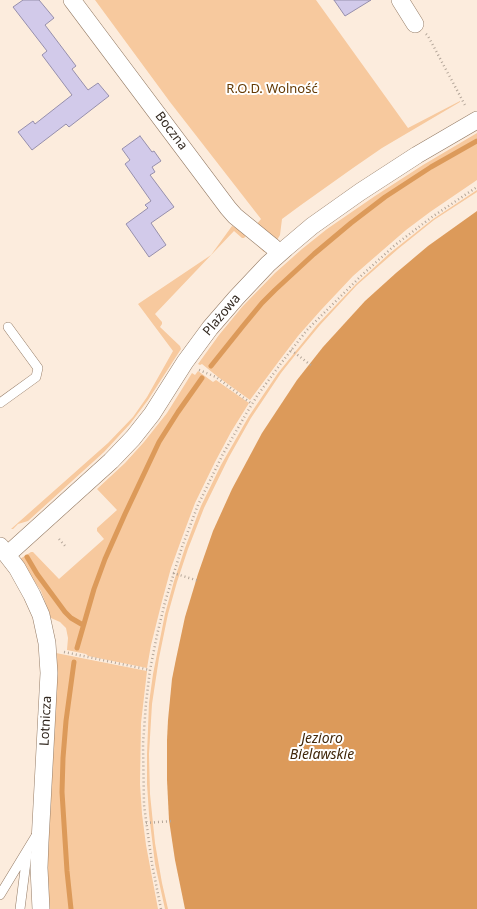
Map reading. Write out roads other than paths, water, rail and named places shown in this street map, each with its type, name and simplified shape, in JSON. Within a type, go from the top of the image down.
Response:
[{"type":"street","name":"Boczna","points":[[72,0],[228,208],[279,254]]},
{"type":"street","points":[[400,0],[415,24]]},
{"type":"street","name":"Plażowa","points":[[4,550],[111,461],[133,438],[155,410],[189,358],[222,314],[246,286],[279,254],[316,223],[360,192],[417,155],[477,120]]},
{"type":"street","name":"Lotnicza","points":[[4,550],[25,581],[38,608],[45,629],[48,651],[49,672],[40,829],[39,868],[41,909]]},
{"type":"lane","points":[[0,403],[36,376],[38,368],[8,327]]},
{"type":"lane","points":[[0,896],[40,829]]},
{"type":"lane","points":[[20,909],[27,851]]},
{"type":"water","name":"Jezioro Bielawskie","points":[[477,211],[477,909],[185,909],[169,820],[167,780],[168,720],[172,679],[185,617],[213,531],[232,489],[262,433],[297,380],[323,347],[365,301],[396,273],[428,246]]},
{"type":"waterway","points":[[211,366],[262,303],[314,254],[385,197],[431,167],[477,141]]},
{"type":"waterway","points":[[77,648],[94,589],[105,559],[125,514],[159,442],[202,378]]},
{"type":"waterway","points":[[27,557],[37,574],[65,612],[71,618],[83,625]]},
{"type":"waterway","points":[[71,909],[62,792],[66,721],[74,662]]},
{"type":"park label","name":"R.O.D. Wolność","points":[[272,89]]}]
